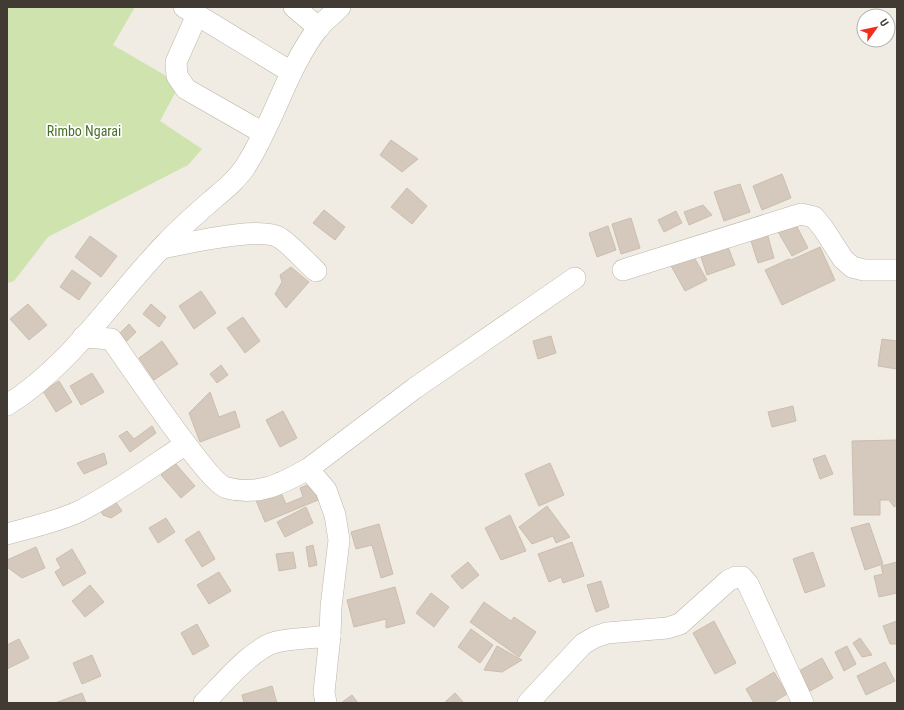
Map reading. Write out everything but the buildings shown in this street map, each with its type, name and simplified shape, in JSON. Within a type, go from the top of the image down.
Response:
[{"type":"street","points":[[294,7],[319,28]]},
{"type":"street","points":[[7,405],[21,397],[52,371],[99,321],[137,274],[161,248],[232,183],[246,166],[291,72],[319,28],[340,7]]},
{"type":"street","points":[[263,133],[186,90],[176,76],[176,62],[190,11],[291,72]]},
{"type":"street","points":[[623,270],[801,214],[814,217],[844,259],[852,267],[864,270],[897,270]]},
{"type":"street","points":[[161,248],[248,233],[269,233],[279,237],[316,271]]},
{"type":"street","points":[[99,321],[186,444],[208,472],[225,488],[250,491],[269,488],[289,480],[308,469],[415,388],[575,278]]},
{"type":"street","points":[[83,338],[111,339]]},
{"type":"street","points":[[7,534],[79,512],[186,444]]},
{"type":"street","points":[[308,469],[326,490],[336,515],[339,540],[331,607],[330,636],[324,692],[326,703]]},
{"type":"street","points":[[528,703],[583,644],[595,636],[607,633],[667,628],[680,624],[729,580],[736,577],[742,577],[748,584],[802,703]]},
{"type":"street","points":[[204,703],[252,655],[261,648],[275,642],[330,636]]},
{"type":"green space","name":"Rimbo Ngarai","points":[[7,7],[135,7],[113,45],[180,84],[160,121],[202,149],[188,165],[48,237],[14,281],[7,283]]}]
